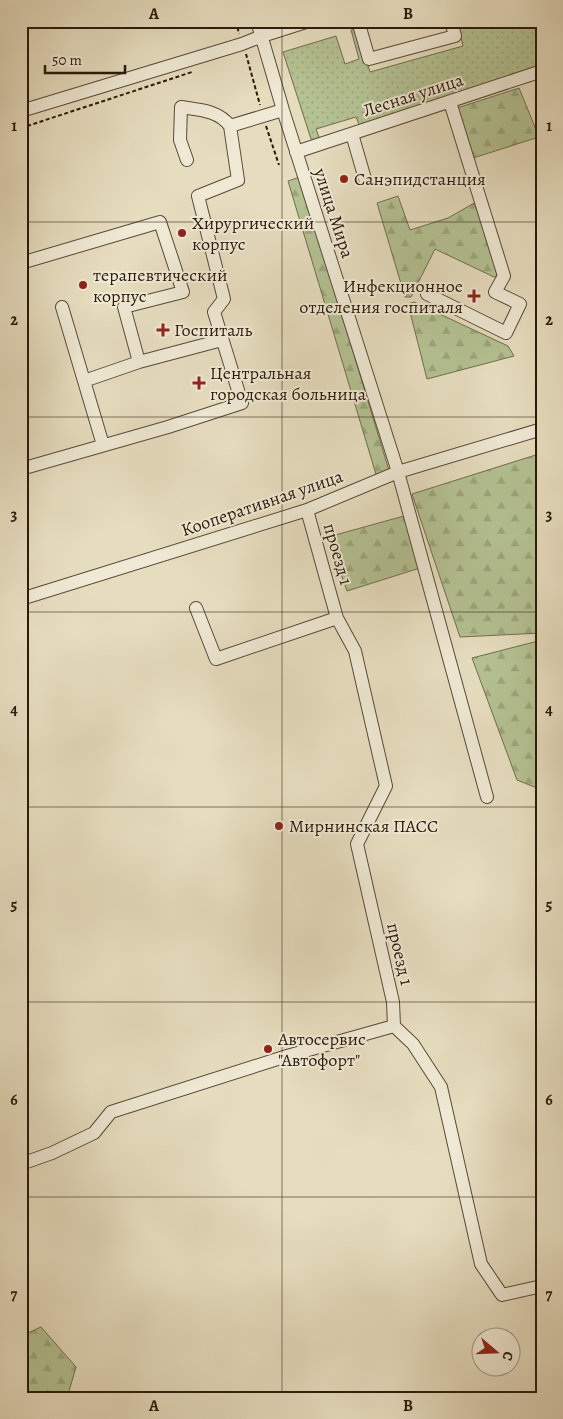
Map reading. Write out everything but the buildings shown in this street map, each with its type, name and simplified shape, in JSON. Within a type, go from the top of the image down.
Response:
[{"type":"street","name":"улица Мира","points":[[257,21],[296,152],[398,472],[487,797]]},
{"type":"street","points":[[21,111],[242,44],[309,21]]},
{"type":"street","points":[[358,21],[369,59],[454,36],[450,21]]},
{"type":"street","name":"Лесная улица","points":[[296,152],[542,71]]},
{"type":"street","points":[[427,294],[506,333],[520,304],[495,292],[504,276],[450,102]]},
{"type":"street","points":[[21,469],[168,427],[242,403],[214,312],[224,299],[198,196],[238,180],[230,126],[224,119],[207,111],[182,107],[180,140],[187,160]]},
{"type":"street","points":[[230,126],[283,110]]},
{"type":"street","points":[[352,134],[365,179]]},
{"type":"street","points":[[21,263],[160,222],[183,292],[124,307],[139,362]]},
{"type":"street","points":[[62,307],[103,445]]},
{"type":"street","points":[[84,381],[139,362],[222,340]]},
{"type":"street","name":"Кооперативная улица","points":[[21,599],[307,510],[398,472],[542,429]]},
{"type":"street","name":"проезд 1","points":[[307,510],[337,618],[355,651],[386,786],[356,844],[393,1002],[394,1026]]},
{"type":"street","points":[[196,608],[216,659],[337,618]]},
{"type":"street","points":[[21,1164],[52,1153],[94,1133],[110,1112],[287,1056],[394,1026],[413,1044],[441,1087],[481,1264],[502,1295],[542,1286]]},
{"type":"path","points":[[236,21],[279,165]]},
{"type":"path","points":[[21,128],[199,70]]},
{"type":"green space","points":[[457,21],[542,21],[542,69],[361,129],[356,117],[316,129],[320,140],[311,139],[283,52],[336,36],[345,64],[359,59],[351,30],[357,29],[370,72],[463,46]]},
{"type":"green space","points":[[519,88],[539,137],[470,159],[454,109]]},
{"type":"green space","points":[[300,177],[391,477],[378,481],[288,181]]},
{"type":"green space","points":[[398,196],[410,230],[448,218],[476,202],[499,275],[494,277],[435,249],[411,297],[405,297],[377,203]]},
{"type":"green space","points":[[414,302],[508,346],[514,356],[427,379],[408,304]]},
{"type":"green space","points":[[542,453],[542,633],[460,637],[412,494]]},
{"type":"green space","points":[[404,516],[420,568],[347,591],[328,537]]},
{"type":"green space","points":[[542,640],[542,790],[517,780],[472,658]]},
{"type":"green space","points":[[41,1327],[76,1367],[67,1398],[21,1398],[21,1336]]},
{"type":"place","name":"Санэпидстанция","points":[[344,179]]},
{"type":"place","name":"Хирургический корпус","points":[[182,233]]},
{"type":"place","name":"терапевтический корпус","points":[[83,285]]},
{"type":"place","name":"Инфекционное отделения госпиталя","points":[[474,296]]},
{"type":"place","name":"Госпиталь","points":[[163,330]]},
{"type":"place","name":"Центральная городская больница","points":[[199,383]]},
{"type":"place","name":"Мирнинская ПАСС","points":[[279,826]]},
{"type":"place","name":"Автосервис \"Автофорт\"","points":[[268,1049]]}]
